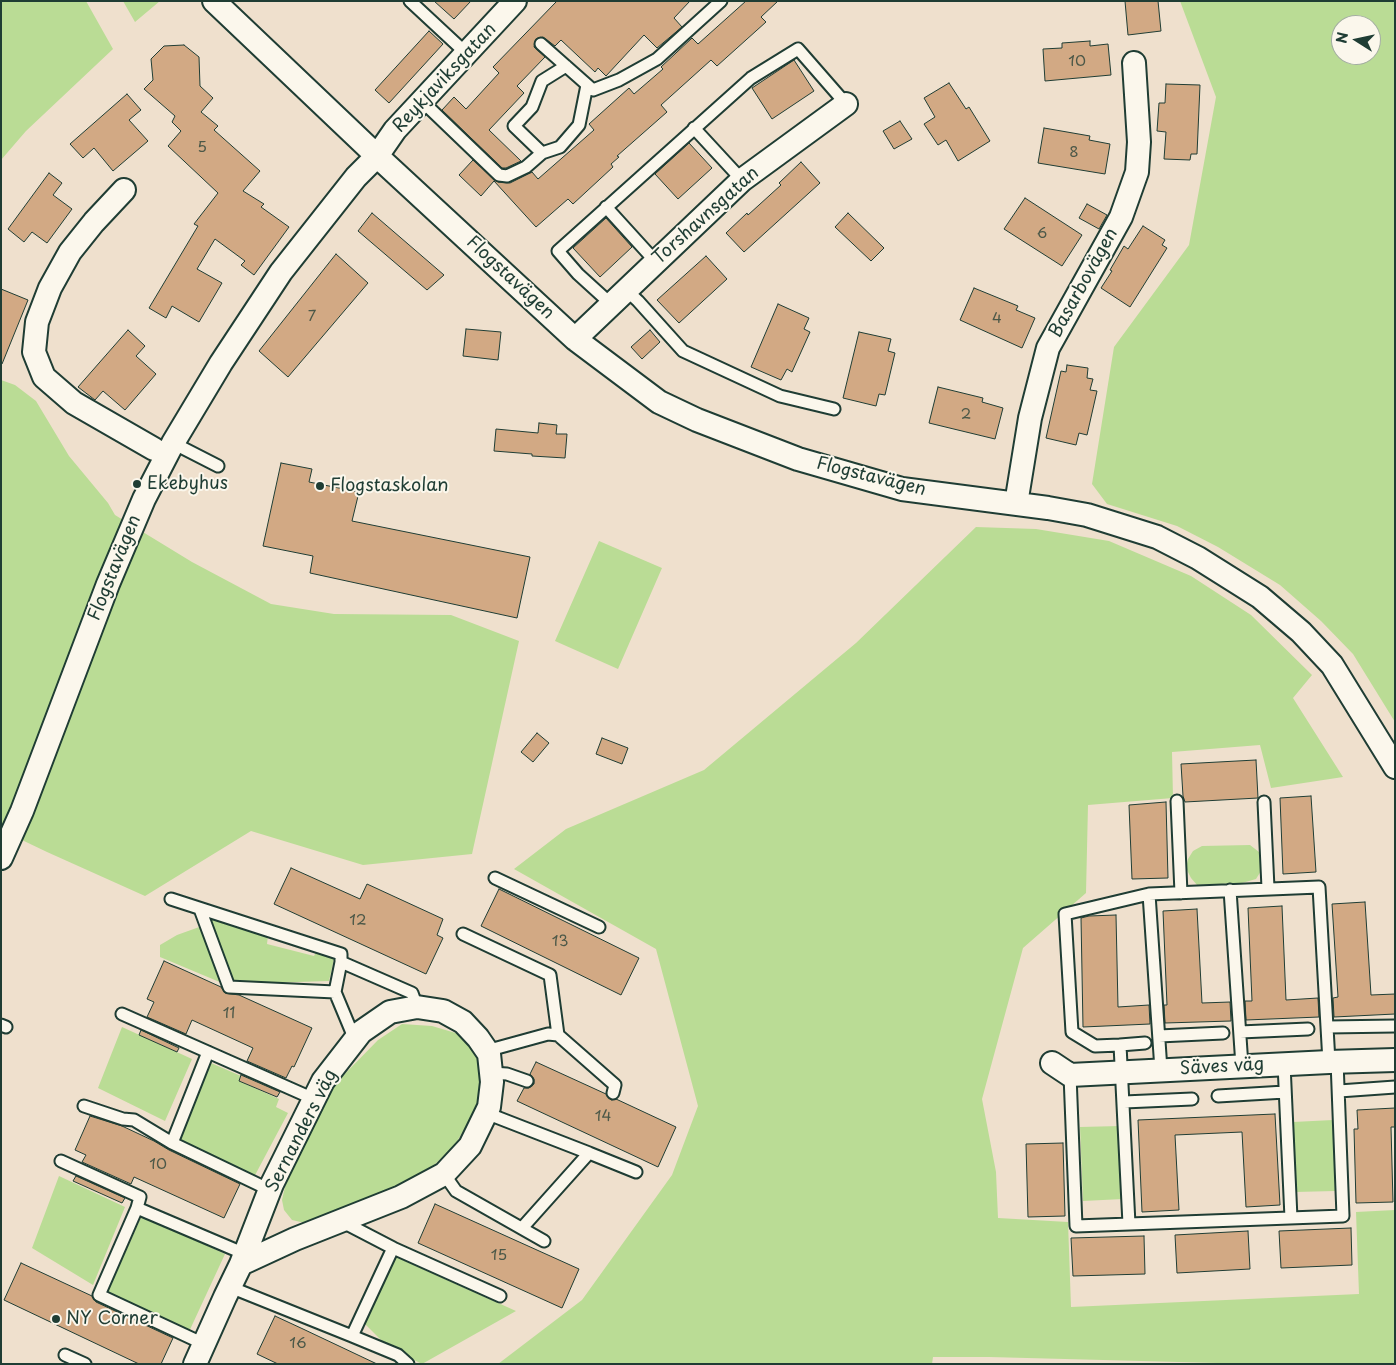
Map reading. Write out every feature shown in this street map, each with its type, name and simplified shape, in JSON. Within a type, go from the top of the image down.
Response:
[{"type":"street","name":"Flogstavägen","points":[[214,1],[377,156],[575,339],[659,402],[697,420],[798,459],[902,489],[1087,515],[1157,538],[1198,558],[1260,597],[1301,632],[1332,665],[1395,767]]},
{"type":"street","name":"Reykjaviksgatan","points":[[377,156],[395,130],[515,1]]},
{"type":"street","name":"Basarbovägen","points":[[1016,504],[1030,418],[1048,348],[1121,217],[1137,172],[1139,142],[1134,63]]},
{"type":"street","name":"Torshavnsgatan","points":[[575,339],[742,180],[846,104]]},
{"type":"street","name":"Flogstavägen","points":[[1,858],[22,810],[108,584],[164,446],[281,272],[356,177],[377,156]]},
{"type":"street","points":[[124,190],[70,252],[62,266],[50,288],[37,322],[34,352],[44,377],[74,403],[164,446]]},
{"type":"street","name":"Sernanders väg","points":[[200,1354],[243,1259],[270,1190],[314,1099],[324,1081],[361,1032],[390,1012],[417,1007],[443,1011],[463,1022],[478,1038],[489,1054],[492,1082],[489,1107],[470,1146],[444,1174],[401,1197],[243,1259]]},
{"type":"street","name":"Säves väg","points":[[1061,1069],[1122,1072],[1395,1060]]},
{"type":"lane","points":[[410,1],[467,54]]},
{"type":"lane","points":[[541,44],[593,90],[619,80],[657,59],[721,1]]},
{"type":"lane","points":[[834,410],[780,396],[683,351],[638,301],[618,297],[578,274],[558,251],[752,78],[798,49],[846,104]]},
{"type":"lane","points":[[542,153],[514,126],[532,107],[542,81],[566,66]]},
{"type":"lane","points":[[422,102],[499,175],[507,176],[526,167],[542,153],[560,147],[579,125],[587,85]]},
{"type":"lane","points":[[694,128],[742,180]]},
{"type":"lane","points":[[606,208],[656,262]]},
{"type":"lane","points":[[164,446],[218,466]]},
{"type":"lane","points":[[1177,801],[1181,893]]},
{"type":"lane","points":[[1264,802],[1268,888]]},
{"type":"lane","points":[[495,878],[599,927]]},
{"type":"lane","points":[[1061,1069],[1076,1226],[1343,1216],[1338,1091],[1328,1027],[1319,886],[1149,894],[1065,914],[1072,1032],[1095,1046],[1145,1043]]},
{"type":"lane","points":[[1230,890],[1242,1066]]},
{"type":"lane","points":[[1149,894],[1161,1070]]},
{"type":"lane","points":[[171,899],[341,954],[335,992],[355,1040]]},
{"type":"lane","points":[[200,909],[229,987],[335,992]]},
{"type":"lane","points":[[463,934],[550,975],[558,1036]]},
{"type":"lane","points":[[341,962],[412,992],[417,1007]]},
{"type":"lane","points":[[122,1014],[314,1099]]},
{"type":"lane","points":[[1328,1027],[1395,1026]]},
{"type":"lane","points":[[1240,1032],[1308,1029]]},
{"type":"lane","points":[[1159,1036],[1224,1033]]},
{"type":"lane","points":[[486,1051],[548,1034],[558,1036],[615,1085],[613,1093]]},
{"type":"lane","points":[[1120,1045],[1129,1224]]},
{"type":"lane","points":[[172,1143],[208,1052]]},
{"type":"lane","points":[[1284,1064],[1291,1218]]},
{"type":"lane","points":[[491,1073],[507,1074],[526,1081]]},
{"type":"lane","points":[[1338,1091],[1395,1087]]},
{"type":"lane","points":[[1218,1096],[1285,1092]]},
{"type":"lane","points":[[1124,1102],[1192,1099]]},
{"type":"lane","points":[[84,1106],[124,1119],[134,1120],[172,1143],[270,1190]]},
{"type":"lane","points":[[486,1114],[636,1172]]},
{"type":"lane","points":[[522,1228],[589,1153]]},
{"type":"lane","points":[[60,1161],[140,1197],[99,1295],[200,1354]]},
{"type":"lane","points":[[444,1174],[456,1191],[544,1241]]},
{"type":"lane","points":[[137,1208],[243,1259]]},
{"type":"lane","points":[[341,1221],[393,1248],[500,1296]]},
{"type":"lane","points":[[352,1336],[393,1248]]},
{"type":"lane","points":[[230,1287],[398,1355],[408,1364]]},
{"type":"lane","points":[[65,1354],[85,1364]]},
{"type":"green space","points":[[1,1],[86,1],[113,49],[26,131],[1,160]]},
{"type":"green space","points":[[123,1],[160,1],[135,22]]},
{"type":"green space","points":[[1180,1],[1395,1],[1395,722],[1353,654],[1321,621],[1280,585],[1218,547],[1177,526],[1107,504],[1092,484],[1114,347],[1189,245],[1216,97]]},
{"type":"green space","points":[[1,380],[15,385],[36,401],[69,456],[108,503],[115,515],[192,562],[271,604],[334,614],[451,615],[519,641],[472,854],[363,865],[251,831],[145,896],[1,830]]},
{"type":"green space","points":[[976,527],[1036,529],[1109,541],[1191,576],[1251,615],[1312,675],[1293,698],[1343,777],[1271,788],[1260,745],[1172,752],[1173,798],[1088,805],[1086,893],[1023,948],[982,1099],[996,1172],[998,1218],[1068,1222],[1071,1307],[1359,1294],[1356,1212],[1395,1210],[1395,1364],[1255,1364],[933,1357],[932,1364],[498,1364],[582,1300],[672,1175],[698,1106],[656,949],[514,869],[566,829],[704,770],[856,643]]},
{"type":"green space","points":[[599,541],[662,568],[618,669],[555,641]]},
{"type":"green space","points":[[1250,845],[1259,852],[1261,871],[1256,879],[1242,883],[1197,885],[1186,868],[1188,859],[1193,851],[1202,846]]},
{"type":"green space","points":[[205,913],[268,935],[267,944],[314,956],[316,952],[334,959],[329,981],[234,984]]},
{"type":"green space","points":[[202,926],[222,983],[160,957],[160,945],[177,935]]},
{"type":"green space","points":[[402,1024],[432,1026],[459,1034],[470,1042],[480,1062],[481,1081],[478,1105],[455,1145],[431,1168],[398,1188],[305,1223],[292,1220],[284,1210],[282,1200],[287,1178],[335,1084],[378,1040]]},
{"type":"green space","points":[[122,1027],[192,1059],[165,1121],[98,1088]]},
{"type":"green space","points":[[211,1063],[241,1076],[239,1081],[279,1099],[276,1107],[288,1113],[253,1179],[178,1139]]},
{"type":"green space","points":[[1333,1120],[1335,1191],[1295,1192],[1293,1122]]},
{"type":"green space","points":[[1120,1126],[1123,1199],[1083,1201],[1080,1127]]},
{"type":"green space","points":[[59,1176],[125,1207],[93,1285],[32,1248]]},
{"type":"green space","points":[[142,1215],[225,1254],[187,1336],[105,1298]]},
{"type":"green space","points":[[396,1257],[516,1311],[422,1364],[388,1347],[363,1322]]},
{"type":"building","points":[[434,1],[471,1],[454,19]]},
{"type":"building","points":[[557,1],[690,1],[674,18],[682,27],[657,48],[644,35],[606,76],[598,68],[595,72],[561,40],[555,46],[543,37],[536,39],[534,47],[545,57],[517,86],[524,93],[489,130],[521,161],[502,168],[442,110],[454,97],[466,109],[499,73],[493,67]]},
{"type":"building","points":[[746,1],[778,1],[761,17],[766,22],[717,66],[711,60],[661,105],[667,112],[617,156],[619,157],[611,164],[613,167],[573,204],[568,199],[536,227],[494,181],[481,196],[459,175],[473,160],[498,182],[510,183],[532,172],[538,179],[594,130],[589,124],[629,88],[634,94],[663,69],[661,67],[692,38],[698,44]]},
{"type":"building","points":[[1125,1],[1158,1],[1161,31],[1128,35]]},
{"type":"building","points":[[429,31],[443,44],[389,103],[375,90]]},
{"type":"building","points":[[1090,41],[1090,46],[1108,44],[1111,75],[1045,81],[1043,49],[1062,48],[1062,43]]},
{"type":"building","points":[[184,45],[199,57],[200,86],[213,98],[201,112],[218,126],[214,130],[260,171],[243,191],[264,204],[261,207],[289,227],[254,275],[241,265],[245,261],[215,239],[197,269],[222,283],[199,322],[172,306],[166,318],[149,308],[198,226],[194,224],[218,193],[168,146],[181,131],[172,122],[175,116],[144,89],[153,80],[151,59],[164,46]]},
{"type":"building","points":[[794,60],[814,91],[772,119],[752,88]]},
{"type":"building","points":[[949,83],[966,109],[969,107],[990,141],[958,161],[946,140],[938,145],[924,124],[935,117],[924,98]]},
{"type":"building","points":[[1166,84],[1200,85],[1197,154],[1191,154],[1190,160],[1164,159],[1166,132],[1157,131],[1159,103],[1165,103]]},
{"type":"building","points":[[127,94],[141,110],[129,120],[148,141],[113,171],[94,148],[83,158],[70,144]]},
{"type":"building","points":[[900,121],[912,139],[894,149],[883,131]]},
{"type":"building","points":[[1044,128],[1090,136],[1089,140],[1110,144],[1105,174],[1038,163]]},
{"type":"building","points":[[689,143],[712,168],[678,199],[655,174]]},
{"type":"building","points":[[801,162],[820,183],[744,252],[726,233],[781,185],[779,183]]},
{"type":"building","points":[[49,173],[62,183],[53,195],[72,209],[47,243],[32,232],[24,242],[8,229]]},
{"type":"building","points":[[1025,198],[1082,235],[1062,266],[1004,229]]},
{"type":"building","points":[[1087,204],[1107,215],[1099,229],[1079,218]]},
{"type":"building","points":[[372,213],[444,275],[427,290],[358,231]]},
{"type":"building","points":[[848,213],[884,248],[871,261],[835,227]]},
{"type":"building","points":[[606,218],[632,247],[600,277],[573,248]]},
{"type":"building","points":[[1143,226],[1165,240],[1162,245],[1167,248],[1130,307],[1101,288],[1124,246],[1128,249]]},
{"type":"building","points":[[336,254],[368,283],[288,377],[259,351]]},
{"type":"building","points":[[706,256],[727,279],[679,323],[657,300]]},
{"type":"building","points":[[974,288],[1018,306],[1016,310],[1035,318],[1022,348],[960,320]]},
{"type":"building","points":[[1,289],[28,300],[2,364],[1,364]]},
{"type":"building","points":[[778,304],[809,318],[804,329],[810,332],[792,372],[787,369],[781,380],[751,367]]},
{"type":"building","points":[[466,329],[501,332],[498,360],[463,356]]},
{"type":"building","points":[[128,330],[145,346],[136,356],[156,374],[125,410],[103,391],[95,400],[78,387]]},
{"type":"building","points":[[650,330],[660,342],[642,359],[631,347]]},
{"type":"building","points":[[859,332],[891,339],[888,351],[895,353],[885,395],[879,394],[876,406],[843,398]]},
{"type":"building","points":[[1067,365],[1088,368],[1087,378],[1093,379],[1090,390],[1097,391],[1087,435],[1079,433],[1076,445],[1046,438],[1061,371],[1066,372]]},
{"type":"building","points":[[938,387],[983,398],[982,402],[1003,408],[995,439],[929,423]]},
{"type":"building","points":[[539,423],[557,425],[556,434],[567,434],[565,458],[494,451],[496,429],[538,433]]},
{"type":"building","points":[[281,463],[312,469],[309,482],[359,492],[352,521],[530,557],[517,618],[310,573],[313,556],[263,546]]},
{"type":"building","points":[[537,733],[549,743],[533,762],[521,752]]},
{"type":"building","points":[[602,738],[628,748],[622,764],[596,754]]},
{"type":"building","points":[[1256,760],[1258,798],[1185,802],[1181,764]]},
{"type":"building","points":[[1311,796],[1316,872],[1283,874],[1280,798]]},
{"type":"building","points":[[1166,802],[1168,878],[1132,879],[1129,805]]},
{"type":"building","points":[[291,868],[360,899],[367,884],[443,919],[437,935],[443,938],[426,974],[274,904]]},
{"type":"building","points":[[499,889],[639,958],[621,995],[481,926]]},
{"type":"building","points":[[1365,902],[1371,995],[1395,994],[1395,1014],[1334,1017],[1333,998],[1338,997],[1332,904]]},
{"type":"building","points":[[1282,906],[1286,1000],[1318,998],[1319,1017],[1246,1020],[1245,1001],[1252,1001],[1248,908]]},
{"type":"building","points":[[1197,909],[1202,1003],[1230,1002],[1231,1021],[1165,1023],[1164,1005],[1167,1005],[1163,911]]},
{"type":"building","points":[[1116,915],[1118,1007],[1149,1005],[1150,1024],[1083,1027],[1081,918]]},
{"type":"building","points":[[164,961],[221,987],[225,993],[239,995],[312,1028],[294,1067],[292,1066],[286,1078],[247,1061],[253,1048],[192,1020],[186,1034],[147,1017],[154,1002],[147,999]]},
{"type":"building","points":[[141,1030],[179,1048],[177,1052],[139,1035]]},
{"type":"building","points":[[536,1062],[606,1094],[611,1100],[616,1099],[676,1127],[658,1167],[517,1101],[524,1088],[529,1088],[534,1084],[534,1079],[530,1074]]},
{"type":"building","points":[[241,1075],[280,1092],[277,1097],[239,1081]]},
{"type":"building","points":[[1395,1108],[1395,1127],[1391,1127],[1393,1202],[1356,1203],[1354,1129],[1358,1129],[1357,1110]]},
{"type":"building","points":[[1275,1114],[1280,1205],[1246,1207],[1242,1132],[1175,1135],[1179,1210],[1142,1212],[1138,1120]]},
{"type":"building","points":[[90,1116],[122,1126],[240,1184],[224,1218],[134,1177],[131,1184],[82,1162],[86,1155],[75,1150]]},
{"type":"building","points":[[1063,1143],[1065,1216],[1028,1217],[1026,1144]]},
{"type":"building","points":[[76,1176],[125,1198],[122,1203],[73,1181]]},
{"type":"building","points":[[435,1204],[579,1269],[562,1308],[418,1243]]},
{"type":"building","points":[[1351,1228],[1352,1265],[1281,1268],[1279,1231]]},
{"type":"building","points":[[1248,1231],[1250,1269],[1177,1273],[1175,1235]]},
{"type":"building","points":[[1144,1236],[1145,1274],[1073,1276],[1071,1238]]},
{"type":"building","points":[[21,1263],[92,1296],[96,1302],[173,1338],[161,1364],[139,1364],[4,1300]]},
{"type":"building","points":[[275,1316],[377,1364],[278,1364],[257,1354]]},
{"type":"place","name":"Ekebyhus","points":[[137,484]]},
{"type":"place","name":"Flogstaskolan","points":[[320,486]]},
{"type":"place","name":"NY Corner","points":[[56,1319]]}]
